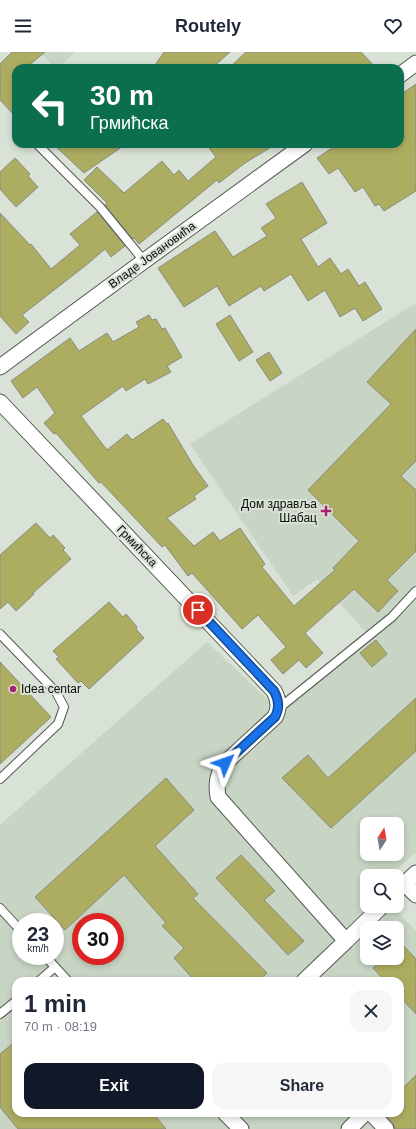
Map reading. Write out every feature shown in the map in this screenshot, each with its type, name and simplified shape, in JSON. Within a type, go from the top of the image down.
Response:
[{"type":"street","points":[[404,72],[416,63]]},
{"type":"street","name":"Владе Јовановића","points":[[0,367],[299,148]]},
{"type":"street","name":"Грмићска","points":[[0,402],[274,691],[279,703],[278,709]]},
{"type":"street","points":[[278,709],[275,717],[225,763],[220,770],[216,788],[218,797],[346,940]]},
{"type":"street","points":[[404,884],[416,873]]},
{"type":"street","points":[[404,889],[416,895]]},
{"type":"street","points":[[308,977],[375,913]]},
{"type":"street","points":[[229,1117],[241,1129]]},
{"type":"street","points":[[349,1129],[361,1117]]},
{"type":"street","points":[[375,1117],[386,1129]]},
{"type":"lane","points":[[41,148],[100,207],[144,261]]},
{"type":"lane","points":[[278,709],[392,617],[416,591]]},
{"type":"lane","points":[[0,634],[56,692],[64,707],[58,724],[0,779]]},
{"type":"lane","points":[[0,908],[12,921]]},
{"type":"lane","points":[[44,977],[55,967],[64,977]]},
{"type":"lane","points":[[0,1014],[12,1004]]},
{"type":"shaded area","points":[[39,52],[75,52],[62,64],[51,64]]},
{"type":"shaded area","points":[[416,303],[416,852],[398,869],[360,869],[360,913],[399,913],[416,931],[416,1129],[0,1129],[0,825],[207,642],[278,709],[366,632],[317,579],[293,596],[190,444]]},
{"type":"building","points":[[12,52],[45,52],[31,64],[12,64],[12,113],[0,100],[0,64]]},
{"type":"building","points":[[164,52],[230,52],[216,64],[156,64]]},
{"type":"building","points":[[246,52],[361,52],[372,64],[233,64]]},
{"type":"building","points":[[416,84],[416,191],[384,211],[379,204],[375,206],[363,187],[355,192],[338,168],[329,174],[317,158],[332,148],[404,148],[404,92]]},
{"type":"building","points":[[57,148],[120,148],[84,173]]},
{"type":"building","points":[[209,148],[269,148],[245,163],[219,183],[217,180],[139,244],[134,238],[133,239],[105,205],[107,203],[84,180],[97,167],[124,193],[162,161],[174,175],[179,170],[188,181],[216,157]]},
{"type":"building","points":[[15,158],[30,174],[28,176],[38,187],[16,207],[0,189],[0,172]]},
{"type":"building","points":[[302,182],[327,223],[301,239],[318,267],[330,258],[341,274],[348,269],[359,286],[365,282],[382,309],[363,321],[355,308],[340,317],[325,290],[308,301],[291,274],[264,291],[261,286],[229,306],[217,286],[184,307],[158,268],[215,231],[233,257],[267,236],[261,228],[276,218],[266,204]]},
{"type":"building","points":[[97,212],[125,246],[111,257],[105,249],[22,315],[29,322],[16,334],[0,316],[0,213],[30,245],[31,244],[51,269],[80,245],[70,234]]},
{"type":"building","points":[[149,315],[152,320],[156,319],[162,329],[165,328],[182,357],[167,366],[171,372],[148,384],[145,379],[126,391],[123,386],[81,416],[107,450],[127,434],[132,440],[163,419],[167,424],[168,423],[193,465],[208,486],[194,496],[196,499],[167,518],[194,546],[213,532],[220,541],[240,528],[265,564],[262,567],[294,606],[335,570],[333,568],[359,541],[308,490],[391,404],[367,382],[416,329],[416,461],[401,476],[416,490],[416,551],[387,580],[398,591],[378,612],[354,589],[305,633],[323,653],[306,668],[299,660],[283,674],[271,660],[286,647],[258,615],[242,629],[192,573],[188,576],[165,545],[162,547],[101,482],[99,483],[56,433],[54,434],[44,423],[55,413],[37,387],[23,398],[11,381],[70,338],[79,351],[107,333],[113,342],[139,327],[136,322]]},
{"type":"building","points":[[230,315],[253,352],[239,361],[216,324]]},
{"type":"building","points":[[269,352],[282,373],[270,381],[256,360]]},
{"type":"building","points":[[36,523],[50,538],[53,535],[65,548],[63,550],[71,559],[33,593],[34,594],[16,611],[8,602],[0,609],[0,555]]},
{"type":"building","points":[[109,602],[123,617],[126,614],[144,638],[89,689],[81,681],[78,683],[56,659],[59,657],[53,651]]},
{"type":"building","points":[[376,640],[387,654],[372,667],[360,653]]},
{"type":"building","name":"Idea centar","points":[[0,662],[51,717],[0,764]]},
{"type":"building","points":[[416,698],[416,751],[331,828],[282,778],[308,755],[328,778]]},
{"type":"building","points":[[166,778],[194,810],[155,846],[198,894],[193,898],[267,973],[262,977],[191,977],[174,958],[184,948],[162,926],[166,923],[124,875],[83,913],[72,913],[72,923],[65,930],[64,913],[50,913],[35,897]]},
{"type":"building","points":[[241,855],[275,891],[264,900],[304,941],[288,955],[216,878]]},
{"type":"building","points":[[404,946],[416,959],[416,1014],[404,1001],[404,977],[381,977],[373,968],[376,965],[404,965]]},
{"type":"building","points":[[12,1044],[12,1117],[156,1117],[166,1129],[18,1129],[0,1107],[0,1054]]},
{"type":"building","points":[[416,1075],[416,1129],[395,1129],[393,1123],[387,1117],[404,1117],[404,1087]]},
{"type":"place","name":"Дом здравља Шабац","points":[[326,511]]},
{"type":"place","name":"Idea centar","points":[[13,689]]},
{"type":"route","points":[[198,610],[274,691],[279,703],[275,717],[225,763]]}]
